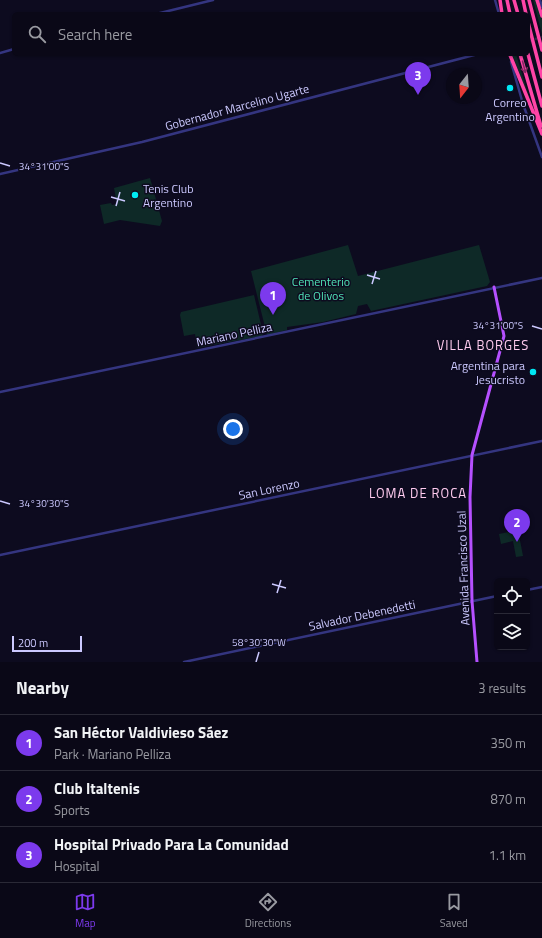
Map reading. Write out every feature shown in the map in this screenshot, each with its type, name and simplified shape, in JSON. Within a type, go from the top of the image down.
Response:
[{"type":"highway","points":[[500,0],[500,12]]},
{"type":"highway","points":[[507,0],[510,12]]},
{"type":"highway","points":[[514,0],[517,12]]},
{"type":"highway","points":[[523,0],[526,12]]},
{"type":"highway","points":[[529,0],[538,34],[541,39],[542,50]]},
{"type":"highway","points":[[537,0],[542,16]]},
{"type":"highway","points":[[530,31],[542,77]]},
{"type":"highway","points":[[509,56],[542,134]]},
{"type":"highway","points":[[521,56],[542,130]]},
{"type":"highway","points":[[529,56],[542,106]]},
{"type":"main road","name":"Avenida Francisco Uzal","points":[[476,662],[472,601],[470,499],[472,456],[504,338],[503,325],[494,288]]},
{"type":"street","points":[[164,12],[212,0]]},
{"type":"street","points":[[495,0],[499,12]]},
{"type":"street","points":[[540,0],[542,7]]},
{"type":"street","points":[[0,53],[12,50]]},
{"type":"street","name":"Gobernador Marcelino Ugarte","points":[[0,174],[142,142],[470,56]]},
{"type":"street","points":[[509,56],[523,104],[542,157]]},
{"type":"street","name":"Mariano Pelliza","points":[[0,392],[542,278]]},
{"type":"street","name":"San Lorenzo","points":[[0,555],[542,441]]},
{"type":"street","points":[[530,589],[542,587]]},
{"type":"street","name":"Salvador Debenedetti","points":[[184,662],[494,597]]},
{"type":"green space","points":[[533,0],[536,0],[542,18],[542,34]]},
{"type":"green space","points":[[513,56],[517,56],[532,107]]},
{"type":"green space","name":"Tenis Club Argentino","points":[[150,178],[162,221],[160,226],[120,220],[104,224],[100,205],[111,203],[112,205],[117,204],[114,188]]},
{"type":"green space","name":"Cementerio de Olivos","points":[[348,245],[358,276],[479,245],[490,282],[487,286],[371,311],[367,304],[358,306],[356,314],[323,322],[287,327],[287,330],[267,335],[251,271]]},
{"type":"green space","points":[[254,295],[263,333],[262,336],[197,348],[195,334],[184,336],[180,315],[181,312]]},
{"type":"green space","points":[[518,530],[523,556],[516,557],[513,541],[501,544],[499,534]]},
{"type":"tunnel","points":[[530,40],[542,37]]},
{"type":"place","name":"Correo Argentino","points":[[510,88]]},
{"type":"place","name":"Hospital Privado Para La Comunidad","points":[[418,95]]},
{"type":"place","name":"Tenis Club Argentino","points":[[135,195]]},
{"type":"place","name":"San Héctor Valdivieso Sáez","points":[[273,315]]},
{"type":"place","name":"Argentina para Jesucristo","points":[[533,372]]},
{"type":"place","name":"Club Italtenis","points":[[517,542]]},
{"type":"district","name":"VILLA BORGES","points":[[483,345]]},
{"type":"district","name":"LOMA DE ROCA","points":[[418,493]]}]
